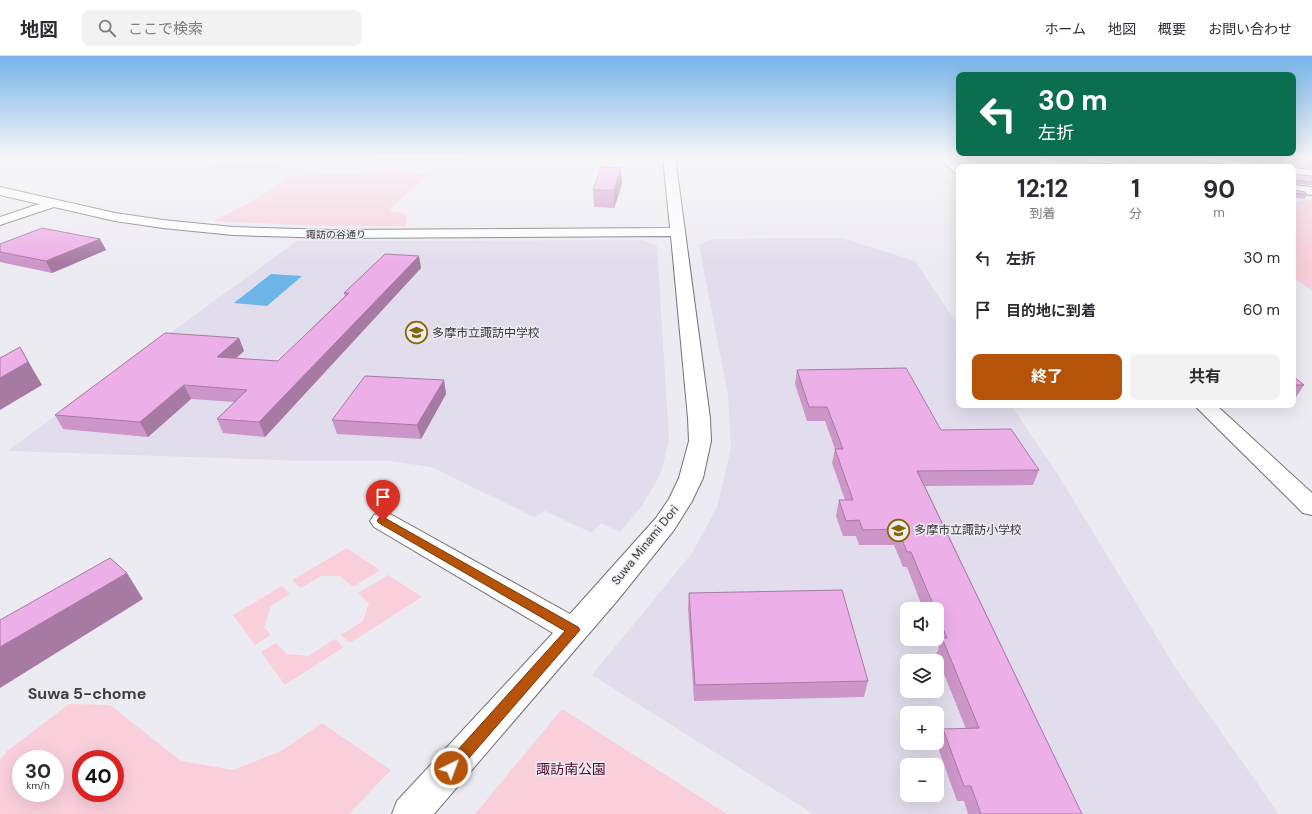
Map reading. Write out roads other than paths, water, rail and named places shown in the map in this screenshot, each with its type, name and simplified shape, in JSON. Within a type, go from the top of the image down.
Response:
[{"type":"street","name":"諏訪の谷通り","points":[[6,192],[115,217],[163,224],[233,231],[333,234],[677,232]]},
{"type":"street","name":"Suwa Minami Dori","points":[[410,814],[574,630],[665,524],[680,501],[693,472],[700,441],[699,418],[673,192]]},
{"type":"street","points":[[0,221],[54,203]]},
{"type":"street","points":[[1207,408],[1312,507]]},
{"type":"street","points":[[383,521],[574,630]]},
{"type":"water","points":[[271,274],[302,276],[267,306],[234,303]]},
{"type":"place","name":"多摩市立諏訪中学校","points":[[416,333]]},
{"type":"place","name":"多摩市立諏訪小学校","points":[[898,530]]},
{"type":"district","name":"Suwa 5-chome","points":[[87,693]]},
{"type":"park label","name":"諏訪南公園","points":[[571,769]]}]
